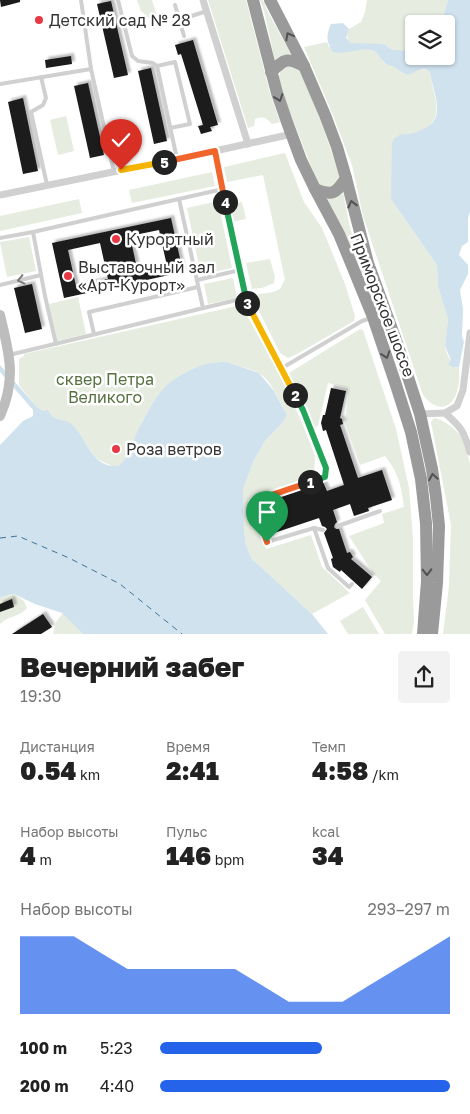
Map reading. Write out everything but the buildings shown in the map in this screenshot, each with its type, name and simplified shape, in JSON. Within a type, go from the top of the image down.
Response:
[{"type":"highway","name":"Приморское шоссе","points":[[253,0],[277,93],[301,160],[339,234],[372,317],[411,432],[421,479],[426,523],[427,581],[423,634]]},
{"type":"highway","name":"Приморское шоссе","points":[[270,0],[304,66],[328,123],[346,178],[368,263],[420,414],[432,469],[439,526],[437,582],[432,634]]},
{"type":"highway","points":[[271,72],[285,60],[291,60],[304,66]]},
{"type":"highway","points":[[315,189],[326,194],[334,192],[340,188],[346,178]]},
{"type":"main road","points":[[0,315],[10,362],[10,387],[0,416]]},
{"type":"street","points":[[203,0],[248,144]]},
{"type":"street","points":[[0,195],[292,134]]},
{"type":"street","points":[[420,414],[445,413],[457,406],[463,390],[470,333]]},
{"type":"street","points":[[445,413],[467,435],[470,452]]},
{"type":"lane","points":[[81,0],[91,69],[114,172]]},
{"type":"lane","points":[[118,0],[132,56],[138,61],[153,63],[157,66],[175,62],[190,124],[170,128]]},
{"type":"lane","points":[[175,5],[184,36]]},
{"type":"lane","points":[[179,20],[207,11]]},
{"type":"lane","points":[[157,66],[177,159]]},
{"type":"lane","points":[[0,84],[91,69]]},
{"type":"lane","points":[[41,77],[46,98],[43,105],[31,112],[47,185]]},
{"type":"lane","points":[[215,151],[245,298],[303,410],[326,468],[325,477],[254,501],[267,542],[314,528],[323,530]]},
{"type":"lane","points":[[0,238],[223,189]]},
{"type":"lane","points":[[179,199],[203,308]]},
{"type":"lane","points":[[33,232],[56,344]]},
{"type":"lane","points":[[196,280],[240,270]]},
{"type":"lane","points":[[0,285],[41,276]]},
{"type":"lane","points":[[94,334],[89,312],[198,287]]},
{"type":"lane","points":[[10,362],[56,344],[245,298]]},
{"type":"lane","points":[[282,368],[372,317]]},
{"type":"lane","points":[[338,526],[380,511]]},
{"type":"lane","points":[[314,528],[328,568],[349,587],[352,584]]},
{"type":"green space","points":[[137,0],[152,0],[157,16],[149,18],[141,11]]},
{"type":"green space","points":[[208,0],[246,0],[270,93],[280,122],[272,124],[265,118],[258,118],[255,119],[254,126],[248,128]]},
{"type":"green space","points":[[260,0],[263,0],[292,56],[275,61]]},
{"type":"green space","points":[[367,0],[448,0],[444,15],[405,15],[405,51],[390,49],[386,45],[360,44],[348,41],[349,29],[361,22]]},
{"type":"green space","points":[[327,42],[329,47],[370,49],[378,53],[384,63],[394,66],[403,74],[421,69],[430,73],[436,103],[434,119],[429,126],[421,131],[408,135],[391,199],[437,265],[438,287],[448,319],[445,346],[455,368],[459,367],[459,383],[456,395],[448,405],[434,405],[423,395],[363,216],[352,165],[304,47]]},
{"type":"green space","points":[[289,65],[298,68],[302,74],[319,116],[339,174],[339,181],[332,188],[321,186],[317,182],[282,91],[279,77],[280,72]]},
{"type":"green space","points":[[66,116],[74,151],[58,155],[50,120]]},
{"type":"green space","points":[[132,127],[135,144],[121,147],[118,130]]},
{"type":"green space","points":[[285,153],[304,202],[322,228],[345,284],[355,316],[354,321],[288,358],[280,353],[252,297],[278,290],[285,280],[263,175],[227,182],[224,167]]},
{"type":"green space","points":[[212,172],[215,186],[132,203],[129,190]]},
{"type":"green space","points":[[343,192],[350,228],[373,292],[369,293],[344,230],[326,199]]},
{"type":"green space","points":[[79,199],[82,213],[0,231],[0,216]]},
{"type":"green space","points":[[218,201],[232,268],[201,275],[187,208]]},
{"type":"green space","points":[[242,202],[246,219],[231,222],[228,205]]},
{"type":"green space","points":[[29,237],[36,271],[7,277],[0,242]]},
{"type":"green space","points":[[270,259],[275,277],[274,283],[262,288],[252,289],[246,263]]},
{"type":"green space","points":[[233,278],[237,298],[208,304],[204,284]]},
{"type":"green space","name":"сквер Петра Великого","points":[[78,297],[86,334],[57,341],[49,304]]},
{"type":"green space","name":"сквер Петра Великого","points":[[241,305],[274,364],[301,420],[315,456],[314,477],[248,500],[266,549],[311,535],[322,567],[350,593],[312,614],[252,559],[246,545],[243,489],[254,460],[265,441],[284,421],[287,415],[273,389],[263,376],[250,369],[223,362],[206,365],[180,376],[165,387],[157,397],[140,425],[128,454],[118,466],[112,466],[94,456],[75,428],[59,421],[37,407],[19,385],[19,359],[24,354]]},
{"type":"green space","points":[[360,329],[363,330],[396,429],[409,488],[413,539],[414,622],[412,634],[385,634],[365,600],[381,581],[373,573],[349,536],[384,523],[382,514],[404,507],[396,474],[385,456],[360,465],[345,423],[349,388],[328,383],[318,426],[314,428],[289,373]]},
{"type":"green space","points":[[434,418],[449,425],[461,436],[470,464],[470,634],[443,634],[449,586],[451,525],[431,422]]},
{"type":"green space","points":[[14,594],[24,601],[27,608],[0,624],[0,598]]},
{"type":"green space","points":[[363,607],[379,634],[348,634],[340,621]]},
{"type":"green space","points":[[63,613],[83,634],[53,634],[56,622]]},
{"type":"water","points":[[448,0],[470,0],[470,212],[468,218],[468,242],[462,246],[459,255],[468,265],[468,274],[460,290],[463,309],[462,336],[464,342],[459,367],[452,367],[448,364],[451,360],[445,346],[448,319],[438,287],[437,265],[391,199],[392,143],[394,139],[401,134],[418,132],[427,127],[433,122],[437,114],[437,103],[430,73],[427,70],[421,69],[410,74],[403,73],[386,64],[377,53],[368,49],[343,53],[333,52],[328,38],[331,24],[343,23],[349,29],[346,38],[351,43],[381,44],[386,45],[390,49],[405,51],[405,65],[455,65],[455,15],[444,15]]},
{"type":"water","points":[[227,362],[259,373],[274,391],[287,415],[284,421],[265,441],[254,460],[243,489],[246,545],[252,559],[312,614],[328,634],[83,634],[62,613],[35,604],[14,594],[0,598],[0,445],[23,421],[33,416],[33,410],[0,372],[0,365],[37,407],[43,411],[48,410],[56,419],[70,423],[81,435],[95,457],[101,462],[118,466],[128,455],[137,432],[152,404],[167,385],[179,376],[199,366]]},
{"type":"ferry route","points":[[0,538],[18,536],[69,558],[120,584],[182,634]]},
{"type":"place","name":"Детский сад № 28","points":[[39,20]]},
{"type":"place","name":"Курортный","points":[[116,239]]},
{"type":"place","name":"Выставочный зал «Арт-Курорт»","points":[[68,276]]},
{"type":"place","name":"Роза ветров","points":[[116,449]]},
{"type":"route","points":[[121,170],[215,151],[245,298],[303,410],[326,468],[325,477],[254,501],[267,542]]}]
